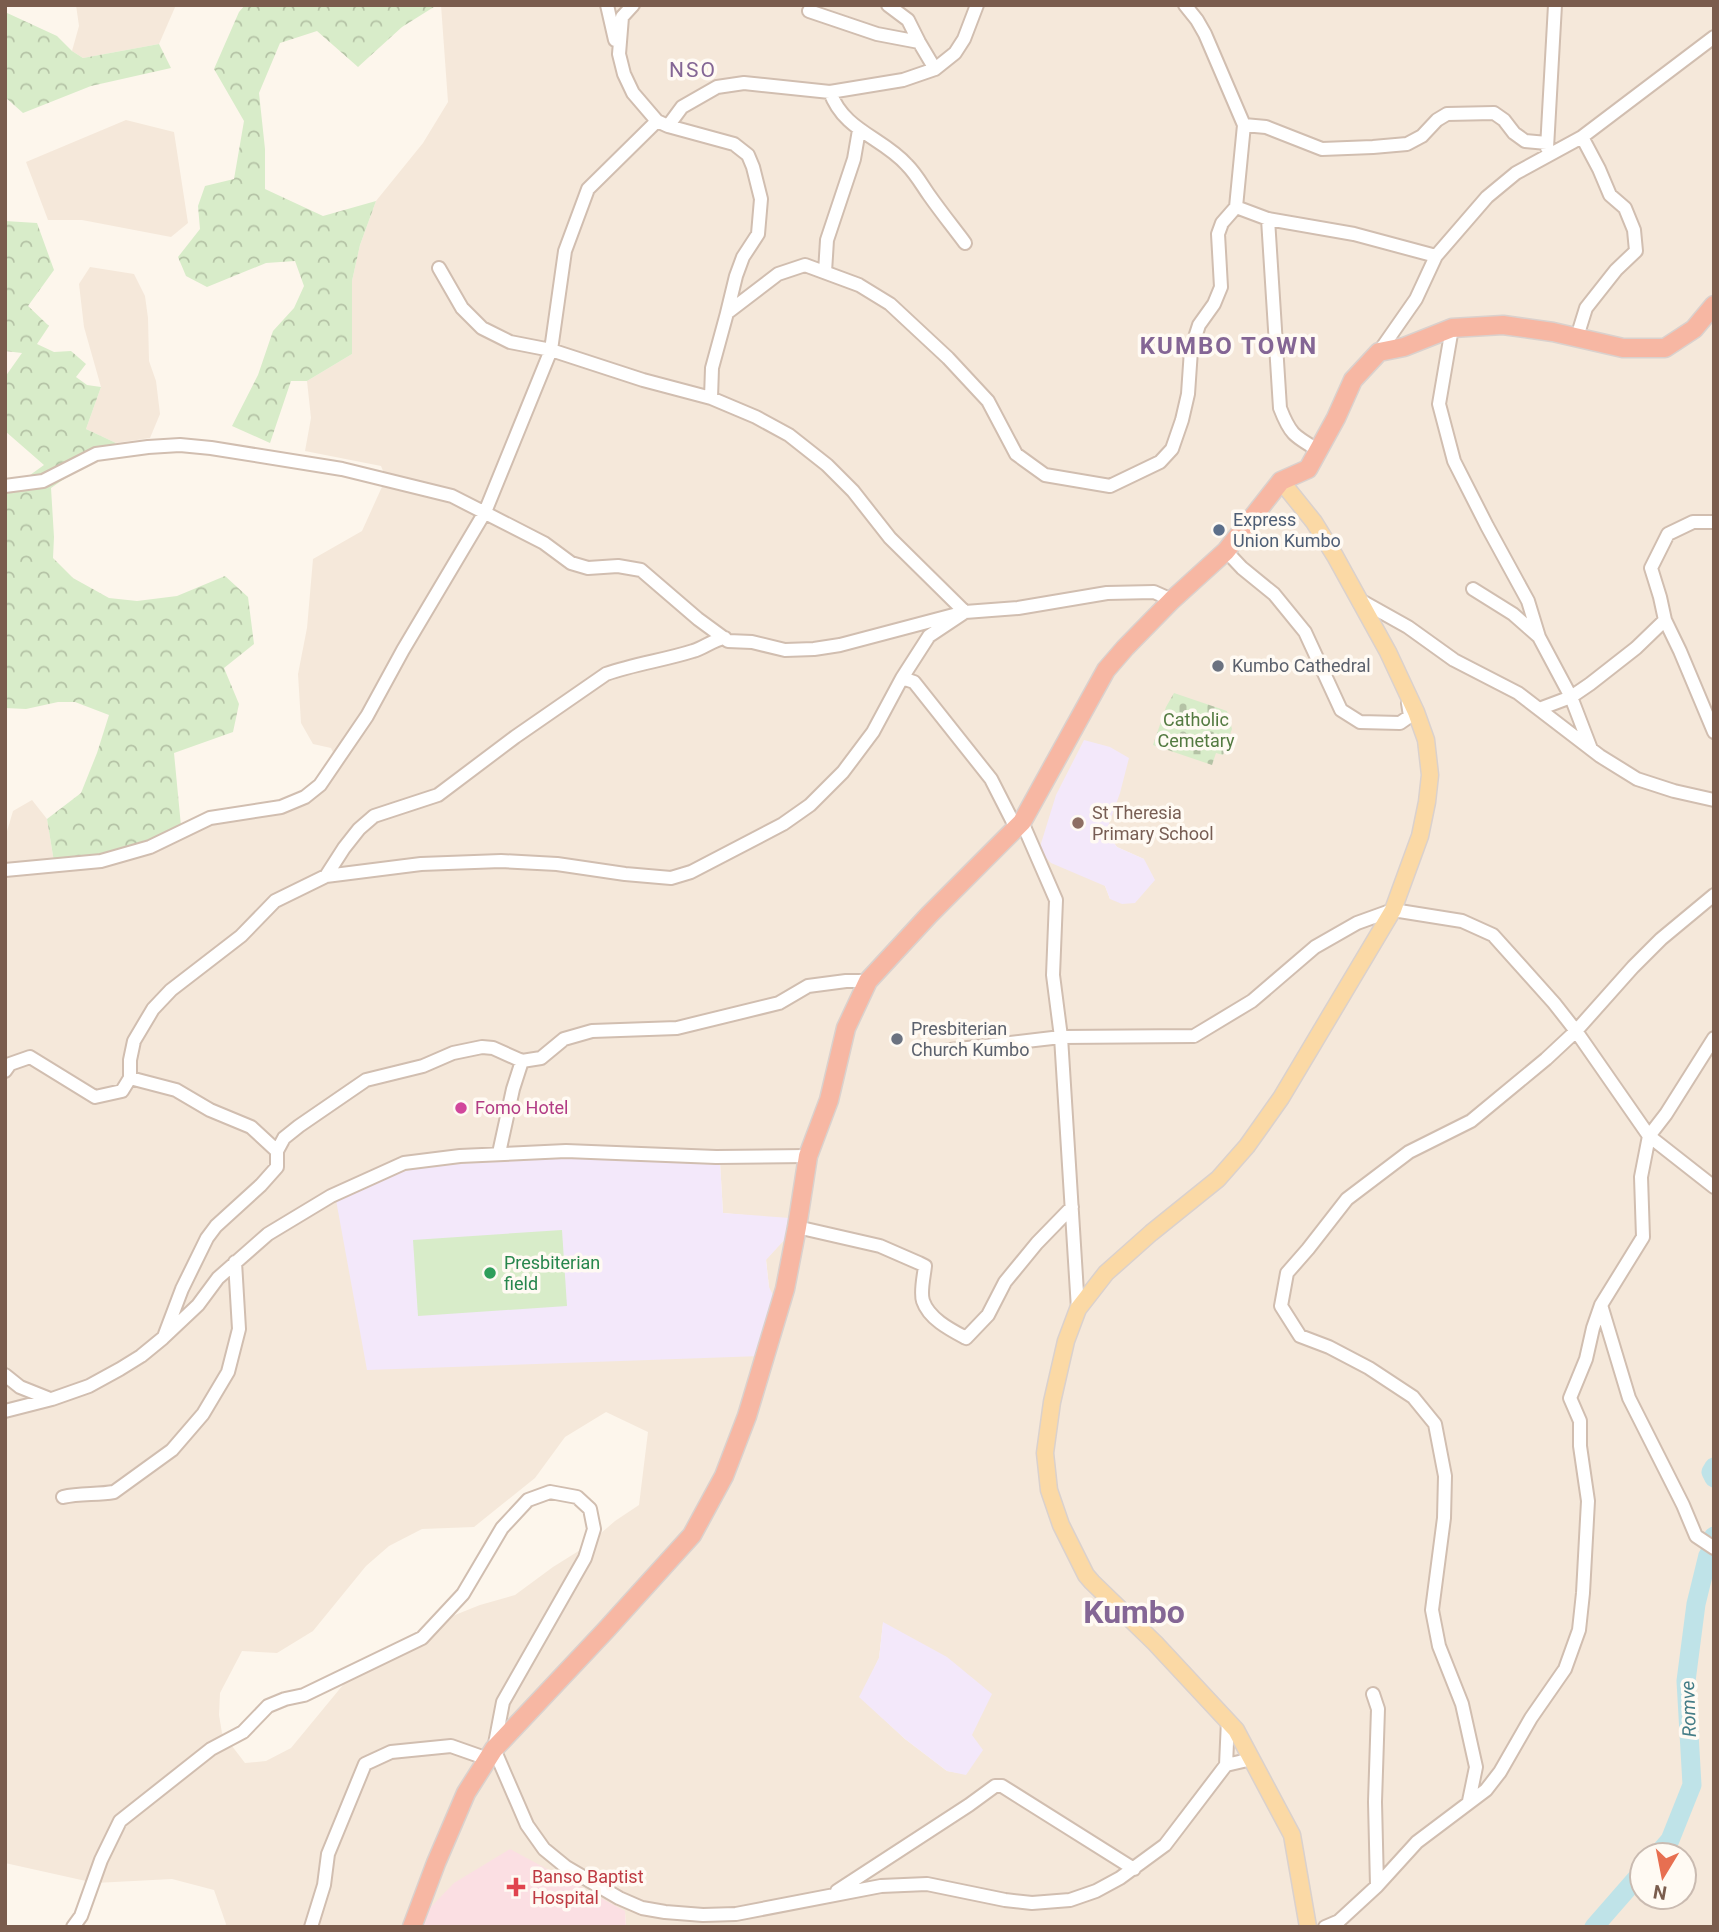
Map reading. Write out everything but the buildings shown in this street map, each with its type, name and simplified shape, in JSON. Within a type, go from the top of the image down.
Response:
[{"type":"highway","points":[[412,1927],[466,1793],[491,1754],[692,1535],[724,1476],[747,1416],[785,1289],[808,1156],[829,1100],[846,1028],[868,981],[1019,825],[1106,670],[1172,600],[1226,551],[1281,481],[1308,469],[1353,380],[1379,352],[1404,347],[1452,328],[1503,325],[1577,337],[1623,348],[1665,348],[1694,329],[1714,305]]},
{"type":"main road","points":[[1281,481],[1314,522],[1388,652],[1416,712],[1426,740],[1430,775],[1420,836],[1393,910],[1281,1098],[1247,1146],[1218,1179],[1106,1273],[1078,1309],[1066,1341],[1052,1402],[1045,1453],[1049,1490],[1061,1525],[1081,1567],[1092,1582],[1155,1643],[1236,1730],[1292,1835],[1308,1927]]},
{"type":"street","points":[[607,5],[624,74],[633,93],[663,123],[734,144],[748,155],[757,178],[761,199],[758,234],[749,245],[739,266],[712,368],[711,398]]},
{"type":"street","points":[[619,54],[622,17],[633,5]]},
{"type":"street","points":[[888,5],[908,20],[935,69]]},
{"type":"street","points":[[5,870],[101,861],[150,847],[210,818],[281,807],[305,797],[320,785],[367,716],[485,512],[551,350],[565,251],[588,189],[682,107],[717,87],[744,83],[830,92],[903,80],[935,69],[955,53],[964,39],[977,5]]},
{"type":"street","points":[[727,313],[778,274],[805,265],[859,285],[890,304],[948,358],[988,401],[1016,454],[1045,475],[1110,486],[1160,463],[1172,449],[1182,420],[1188,394],[1191,350],[1199,325],[1214,304],[1221,287],[1218,233],[1222,223],[1236,207],[1244,125],[1205,34],[1185,5]]},
{"type":"street","points":[[1547,149],[1555,5]]},
{"type":"street","points":[[809,11],[877,34],[919,42]]},
{"type":"street","points":[[1379,352],[1416,299],[1436,256],[1487,197],[1547,149],[1582,137],[1714,37]]},
{"type":"street","points":[[830,92],[846,118],[907,164],[965,243]]},
{"type":"street","points":[[1244,125],[1266,127],[1322,149],[1373,147],[1407,144],[1422,136],[1437,120],[1447,114],[1494,113],[1525,141],[1547,149]]},
{"type":"street","points":[[825,272],[827,240],[854,159],[859,130]]},
{"type":"street","points":[[1577,337],[1586,308],[1616,270],[1636,251],[1634,230],[1625,208],[1610,195],[1600,169],[1582,137]]},
{"type":"street","points":[[1236,207],[1268,219],[1354,234],[1436,256]]},
{"type":"street","points":[[1268,219],[1280,408],[1295,437],[1318,450]]},
{"type":"street","points":[[439,268],[462,307],[482,328],[510,342],[551,350],[643,380],[711,398],[756,416],[789,435],[827,465],[853,491],[890,538],[965,612]]},
{"type":"street","points":[[1452,328],[1439,404],[1454,461],[1528,601],[1539,637],[1571,697],[1591,749]]},
{"type":"street","points":[[5,486],[43,481],[96,454],[180,445],[342,469],[452,496],[544,543],[571,563],[588,568],[618,566],[641,570],[698,620],[728,641],[752,642],[785,650],[840,645],[965,612],[1018,608],[1107,593],[1154,592],[1172,600]]},
{"type":"street","points":[[1714,522],[1693,522],[1668,534],[1651,568],[1665,620],[1714,732]]},
{"type":"street","points":[[1226,551],[1274,594],[1305,632],[1341,710],[1360,722],[1400,723],[1410,716],[1404,689]]},
{"type":"street","points":[[1473,589],[1513,614],[1539,637]]},
{"type":"street","points":[[1357,598],[1408,627],[1454,660],[1518,693],[1591,749],[1637,779],[1714,800]]},
{"type":"street","points":[[5,1071],[10,1064],[30,1057],[96,1097],[122,1091],[130,1078],[134,1041],[153,1009],[171,989],[240,936],[275,901],[326,876],[421,864],[501,861],[557,864],[646,877],[671,878],[691,872],[783,824],[810,805],[843,772],[873,732],[902,678],[929,636],[965,612]]},
{"type":"street","points":[[1539,709],[1571,697],[1636,648],[1665,620]]},
{"type":"street","points":[[326,876],[359,829],[374,816],[438,795],[606,674],[694,651],[725,638]]},
{"type":"street","points":[[902,678],[914,682],[991,779],[1019,825],[1056,900],[1053,975],[1060,1037],[1078,1309]]},
{"type":"street","points":[[1469,1801],[1476,1767],[1462,1704],[1439,1646],[1432,1611],[1444,1518],[1445,1476],[1435,1424],[1413,1397],[1369,1368],[1329,1347],[1300,1336],[1281,1306],[1287,1273],[1347,1199],[1409,1152],[1471,1121],[1546,1059],[1576,1031],[1661,939],[1714,895]]},
{"type":"street","points":[[942,1051],[1060,1037],[1194,1036],[1252,1001],[1315,947],[1357,923],[1393,910],[1462,921],[1493,935],[1576,1031],[1649,1136],[1714,1187]]},
{"type":"street","points":[[163,1338],[182,1289],[207,1238],[277,1167],[277,1151],[284,1138],[366,1080],[423,1066],[453,1053],[482,1047],[493,1048],[522,1061],[541,1058],[564,1039],[583,1033],[677,1028],[779,1003],[808,986],[868,981]]},
{"type":"street","points":[[1325,1927],[1339,1921],[1377,1886],[1417,1842],[1486,1790],[1500,1772],[1531,1718],[1566,1670],[1579,1630],[1588,1502],[1580,1446],[1580,1421],[1570,1398],[1586,1359],[1592,1328],[1601,1305],[1643,1237],[1641,1177],[1649,1136],[1714,1038]]},
{"type":"street","points":[[499,1153],[522,1061]]},
{"type":"street","points":[[130,1078],[176,1090],[210,1110],[251,1127],[277,1151]]},
{"type":"street","points":[[5,1411],[89,1386],[141,1356],[198,1305],[218,1278],[268,1234],[331,1196],[404,1163],[499,1153],[566,1151],[716,1157],[808,1156]]},
{"type":"street","points":[[797,1227],[880,1246],[925,1266],[922,1299],[928,1310],[945,1326],[966,1338],[988,1315],[1005,1282],[1037,1243],[1072,1207]]},
{"type":"street","points":[[63,1497],[114,1492],[172,1450],[203,1414],[228,1372],[239,1329],[235,1262]]},
{"type":"street","points":[[1601,1305],[1629,1398],[1696,1536],[1714,1548]]},
{"type":"street","points":[[5,1375],[20,1387],[52,1399]]},
{"type":"street","points":[[73,1927],[81,1916],[101,1860],[120,1821],[211,1749],[243,1732],[268,1706],[304,1695],[422,1638],[463,1594],[502,1528],[528,1500],[550,1492],[577,1497],[590,1509],[594,1529],[585,1558],[503,1702],[491,1754],[527,1825],[544,1849],[566,1867],[619,1898],[642,1908],[678,1913],[736,1914],[881,1886],[927,1884],[1005,1900],[1032,1903],[1070,1900],[1096,1891],[1135,1869],[1165,1845],[1226,1765],[1228,1720]]},
{"type":"street","points":[[1373,1695],[1378,1709],[1375,1802],[1377,1886]]},
{"type":"street","points":[[311,1927],[324,1885],[328,1854],[365,1764],[391,1752],[451,1746],[491,1754]]},
{"type":"street","points":[[1226,1765],[1252,1759]]},
{"type":"street","points":[[831,1896],[995,1786],[1002,1786],[1135,1869]]},
{"type":"shaded area","points":[[76,5],[176,5],[159,44],[83,58],[72,51],[79,26]]},
{"type":"shaded area","points":[[441,5],[1714,5],[1714,1927],[626,1927],[625,1911],[424,1914],[423,1927],[225,1927],[214,1890],[172,1879],[95,1883],[5,1863],[5,838],[13,811],[32,800],[47,819],[55,868],[150,839],[193,821],[299,797],[337,761],[331,748],[313,744],[301,723],[298,674],[307,628],[313,559],[362,531],[386,478],[381,466],[305,451],[311,418],[307,381],[352,354],[352,281],[360,245],[376,201],[423,143],[448,102]],"holes":[[[1084,740],[1111,815],[1106,832],[1117,847],[1144,859],[1110,899],[1105,886]],[[638,1156],[720,1162],[723,1213],[790,1219],[787,1237],[766,1259],[769,1287]],[[606,1412],[648,1432],[639,1505],[615,1521],[585,1547],[515,1595],[455,1615],[380,1651],[352,1674],[291,1748],[266,1761],[245,1763],[222,1733],[219,1715],[220,1693],[242,1651],[277,1653],[313,1631],[366,1566],[389,1546],[422,1529],[474,1527],[535,1478],[565,1437]],[[883,1623],[966,1774],[947,1771],[905,1739],[860,1697],[879,1658]]]},
{"type":"shaded area","points":[[126,120],[174,132],[188,223],[171,237],[82,220],[48,220],[26,162]]},
{"type":"shaded area","points":[[90,267],[134,274],[145,296],[149,361],[156,381],[160,414],[150,438],[116,443],[86,429],[101,387],[84,327],[79,284]]},
{"type":"shaded area","name":"St Theresia Primary School","points":[[1084,740],[1110,747],[1129,758],[1106,832],[1117,847],[1144,859],[1155,880],[1135,903],[1122,904],[1110,899],[1105,886],[1051,863],[1039,850],[1056,795]]},
{"type":"shaded area","points":[[533,1156],[720,1162],[723,1213],[790,1218],[787,1237],[766,1260],[769,1287],[773,1295],[761,1356],[367,1370],[336,1200],[389,1175],[444,1162]]},
{"type":"shaded area","points":[[883,1622],[947,1657],[992,1694],[972,1735],[983,1750],[966,1775],[947,1771],[905,1739],[859,1697],[879,1658]]},
{"type":"shaded area","name":"Banso Baptist Hospital","points":[[510,1849],[625,1911],[626,1927],[424,1927],[424,1914],[454,1883]]},
{"type":"green space","points":[[245,5],[437,5],[402,27],[358,67],[317,31],[280,43],[259,93],[265,149],[265,189],[323,216],[376,201],[360,245],[352,281],[352,354],[307,381],[291,381],[270,443],[232,426],[258,375],[273,331],[294,308],[304,286],[295,261],[266,263],[207,287],[186,276],[178,257],[200,229],[198,206],[205,186],[234,179],[244,121],[214,69],[239,12]]},
{"type":"green space","points":[[5,12],[57,36],[83,58],[159,44],[171,68],[91,86],[23,113],[5,97]]},
{"type":"green space","points":[[5,221],[37,223],[54,270],[28,306],[49,326],[37,344],[54,352],[71,351],[86,364],[76,377],[87,385],[101,387],[86,429],[116,443],[51,488],[53,558],[73,578],[109,598],[137,601],[177,596],[225,576],[248,597],[254,644],[224,668],[239,704],[233,732],[174,753],[181,826],[150,839],[103,867],[55,868],[47,819],[81,793],[109,715],[75,702],[58,702],[26,709],[5,708],[5,493],[44,465],[5,431],[5,377],[22,353],[5,351]]},
{"type":"green space","name":"Catholic Cemetary","points":[[1174,693],[1227,711],[1232,729],[1223,755],[1216,753],[1212,765],[1153,745],[1166,707]]},
{"type":"green space","name":"Presbiterian field","points":[[562,1230],[567,1306],[418,1316],[413,1240]]},
{"type":"waterway","name":"Romve","points":[[1714,1467],[1711,1472],[1714,1478]]},
{"type":"waterway","name":"Romve","points":[[1669,1841],[1692,1785],[1686,1681],[1696,1604],[1708,1555]]},
{"type":"waterway","name":"Romve","points":[[1594,1927],[1628,1888]]},
{"type":"place","name":"Express Union Kumbo","points":[[1219,530]]},
{"type":"place","name":"Kumbo Cathedral","points":[[1218,666]]},
{"type":"place","name":"St Theresia Primary School","points":[[1078,823]]},
{"type":"place","name":"Presbiterian Church Kumbo","points":[[897,1039]]},
{"type":"place","name":"Fomo Hotel","points":[[461,1108]]},
{"type":"place","name":"Presbiterian field","points":[[490,1273]]},
{"type":"place","name":"Banso Baptist Hospital","points":[[516,1887]]},
{"type":"district","name":"NSO","points":[[693,70]]},
{"type":"district","name":"KUMBO TOWN","points":[[1229,346]]},
{"type":"district","name":"Kumbo","points":[[1134,1612]]}]
